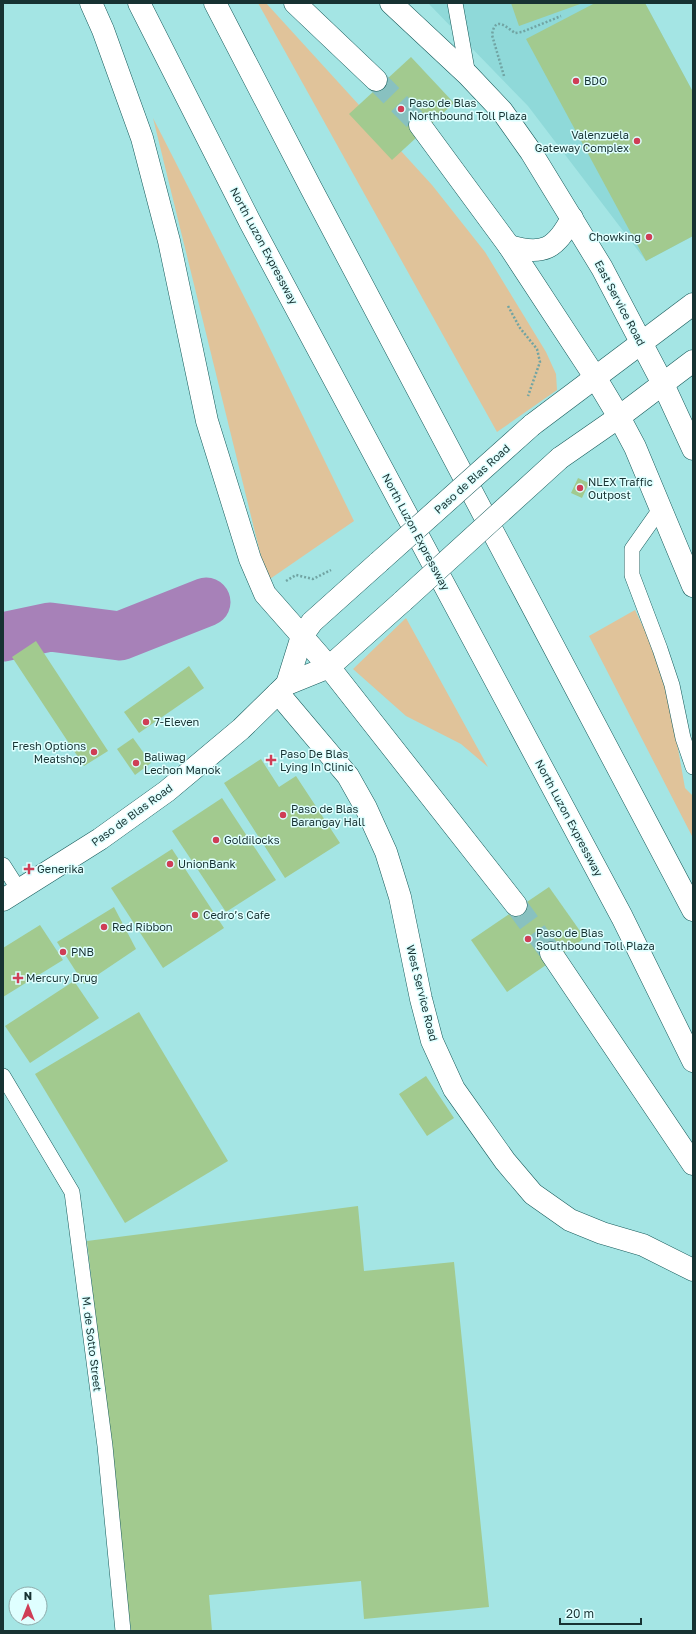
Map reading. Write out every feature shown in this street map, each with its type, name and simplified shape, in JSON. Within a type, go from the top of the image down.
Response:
[{"type":"main road","points":[[91,3],[103,30],[142,138],[169,241],[207,420],[250,559],[265,594],[330,667],[516,905]]},
{"type":"main road","name":"North Luzon Expressway","points":[[140,3],[254,229],[622,917],[693,1061]]},
{"type":"main road","points":[[215,3],[311,188],[693,910]]},
{"type":"main road","points":[[295,3],[376,80]]},
{"type":"main road","name":"East Service Road","points":[[391,3],[468,74],[502,111],[527,146],[602,268],[663,384],[693,449]]},
{"type":"main road","points":[[420,125],[510,246],[619,417],[635,447],[693,586]]},
{"type":"main road","points":[[510,246],[528,251],[548,248],[563,236],[572,218]]},
{"type":"main road","name":"Paso de Blas Road","points":[[283,688],[302,636],[312,622],[532,426],[693,304]]},
{"type":"main road","name":"Paso de Blas Road","points":[[11,895],[100,839],[167,791],[241,729],[283,688],[330,667],[560,458],[619,417],[693,361]]},
{"type":"main road","name":"West Service Road","points":[[283,688],[348,776],[366,808],[386,852],[400,897],[421,999],[432,1041],[454,1089],[501,1156],[533,1194],[570,1220],[602,1233],[643,1245],[693,1270]]},
{"type":"main road","points":[[551,953],[693,1164]]},
{"type":"lane","points":[[455,3],[468,74]]},
{"type":"lane","points":[[661,508],[632,549],[632,575],[660,648],[672,685],[683,738],[693,767]]},
{"type":"lane","points":[[3,865],[11,895]]},
{"type":"lane","name":"M. de Sotto Street","points":[[3,1076],[72,1192],[105,1446],[123,1631]]},
{"type":"path","points":[[506,80],[492,35],[492,29],[496,25],[502,23],[507,25],[515,33],[522,32],[561,16]]},
{"type":"path","points":[[508,306],[520,328],[537,349],[540,362],[526,400]]},
{"type":"path","points":[[265,594],[296,575],[313,579],[332,569]]},
{"type":"shaded area","points":[[258,3],[266,3],[432,185],[485,252],[546,352],[556,374],[557,390],[497,432]]},
{"type":"shaded area","name":"Valenzuela Gateway Complex","points":[[428,3],[645,3],[693,92],[693,236],[646,261],[528,106]]},
{"type":"shaded area","points":[[153,118],[257,322],[354,521],[267,581]]},
{"type":"shaded area","points":[[635,610],[664,670],[685,788],[693,796],[693,838],[589,636]]},
{"type":"shaded area","points":[[406,618],[488,767],[461,744],[406,716],[353,669]]},
{"type":"building","points":[[511,3],[583,3],[519,26]]},
{"type":"building","name":"Valenzuela Gateway Complex","points":[[595,3],[645,3],[693,92],[693,236],[646,261],[526,39]]},
{"type":"building","name":"Paso de Blas Northbound Toll Plaza","points":[[411,57],[454,103],[392,160],[349,114]]},
{"type":"building","name":"NLEX Traffic Outpost","points":[[578,478],[589,483],[582,498],[571,493]]},
{"type":"building","points":[[36,641],[108,751],[84,766],[12,657]]},
{"type":"building","points":[[189,666],[204,688],[139,733],[124,712]]},
{"type":"building","points":[[133,738],[151,763],[135,775],[117,749]]},
{"type":"building","name":"Paso de Blas Barangay Hall","points":[[261,759],[279,787],[296,776],[340,843],[285,878],[224,783]]},
{"type":"building","points":[[222,798],[276,880],[226,912],[172,831]]},
{"type":"building","points":[[172,849],[224,928],[163,968],[111,888]]},
{"type":"building","name":"Paso de Blas Southbound Toll Plaza","points":[[549,887],[585,938],[507,992],[471,940]]},
{"type":"building","points":[[114,907],[136,949],[84,984],[57,942]]},
{"type":"building","name":"Mercury Drug","points":[[40,925],[63,960],[3,997],[3,948]]},
{"type":"building","points":[[74,981],[99,1018],[30,1063],[5,1026]]},
{"type":"building","points":[[139,1012],[228,1161],[125,1223],[35,1074]]},
{"type":"building","points":[[426,1076],[454,1118],[427,1136],[399,1094]]},
{"type":"building","points":[[358,1206],[364,1271],[454,1262],[489,1607],[364,1619],[361,1581],[209,1595],[212,1631],[131,1631],[87,1241]]},
{"type":"waterway","points":[[3,637],[50,627],[120,636],[206,602]]},
{"type":"tunnel","points":[[376,80],[420,125]]},
{"type":"tunnel","points":[[516,905],[551,953]]},
{"type":"place","name":"BDO","points":[[576,81]]},
{"type":"place","name":"Paso de Blas Northbound Toll Plaza","points":[[401,109]]},
{"type":"place","name":"Valenzuela Gateway Complex","points":[[637,141]]},
{"type":"place","name":"Chowking","points":[[649,237]]},
{"type":"place","name":"NLEX Traffic Outpost","points":[[580,488]]},
{"type":"place","name":"7-Eleven","points":[[146,722]]},
{"type":"place","name":"Fresh Options Meatshop","points":[[94,752]]},
{"type":"place","name":"Paso De Blas Lying In Clinic","points":[[271,760]]},
{"type":"place","name":"Baliwag Lechon Manok","points":[[136,763]]},
{"type":"place","name":"Paso de Blas Barangay Hall","points":[[283,815]]},
{"type":"place","name":"Goldilocks","points":[[216,840]]},
{"type":"place","name":"UnionBank","points":[[170,864]]},
{"type":"place","name":"Generika","points":[[29,869]]},
{"type":"place","name":"Cedro’s Cafe","points":[[195,915]]},
{"type":"place","name":"Red Ribbon","points":[[104,927]]},
{"type":"place","name":"Paso de Blas Southbound Toll Plaza","points":[[528,939]]},
{"type":"place","name":"PNB","points":[[63,952]]},
{"type":"place","name":"Mercury Drug","points":[[18,978]]}]
